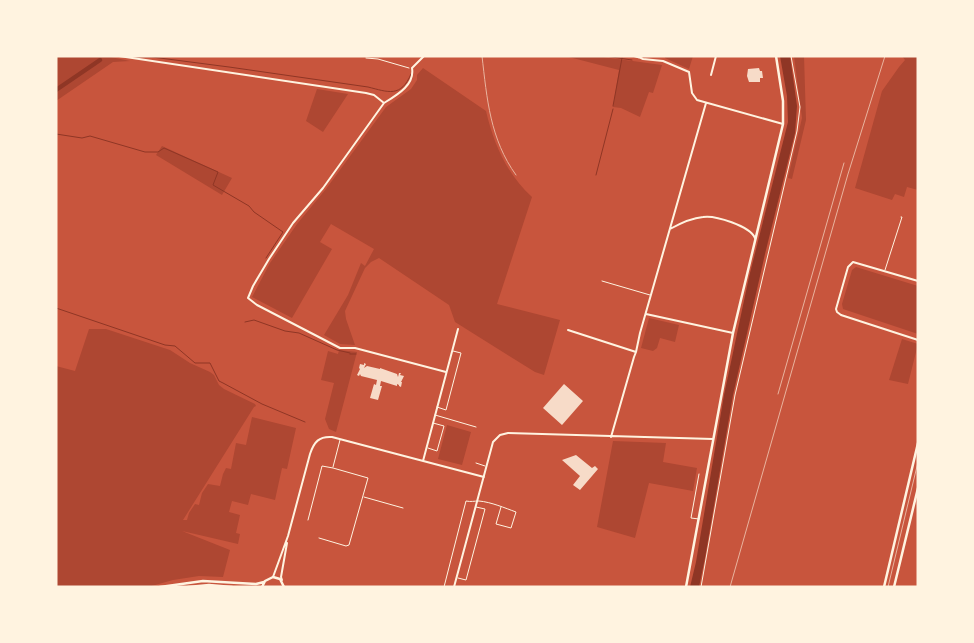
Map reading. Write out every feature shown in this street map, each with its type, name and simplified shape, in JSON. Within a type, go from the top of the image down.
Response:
[{"type":"street","points":[[119,56],[366,93],[374,95],[384,103]]},
{"type":"street","points":[[424,56],[412,68],[413,77],[409,84],[384,103],[324,188],[293,223],[269,259],[248,298],[340,348],[355,348],[446,372]]},
{"type":"street","points":[[632,56],[663,61],[685,70],[690,75],[693,97],[706,103],[783,124]]},
{"type":"street","points":[[637,56],[642,58]]},
{"type":"street","points":[[711,75],[716,56]]},
{"type":"street","points":[[686,587],[733,333],[783,124],[783,101],[776,56]]},
{"type":"street","points":[[701,587],[735,395],[797,131],[800,106],[791,56]]},
{"type":"street","points":[[611,437],[706,103]]},
{"type":"street","points":[[885,270],[901,216]]},
{"type":"street","points":[[670,229],[695,218],[709,217],[742,226],[752,233],[755,238]]},
{"type":"street","points":[[752,233],[757,230]]},
{"type":"street","points":[[918,281],[856,262],[851,263],[836,307],[836,311],[841,315],[918,340]]},
{"type":"street","points":[[602,281],[651,295]]},
{"type":"street","points":[[646,314],[733,333]]},
{"type":"street","points":[[423,461],[458,329]]},
{"type":"street","points":[[568,330],[636,352]]},
{"type":"street","points":[[437,407],[446,410],[461,354],[452,350]]},
{"type":"street","points":[[435,415],[476,427]]},
{"type":"street","points":[[426,448],[437,451],[444,426],[433,423]]},
{"type":"street","points":[[458,587],[454,586],[486,466],[493,442],[500,435],[511,433],[713,439]]},
{"type":"street","points":[[160,587],[203,581],[256,584],[273,577],[288,536],[310,454],[318,440],[325,437],[484,477]]},
{"type":"street","points":[[333,468],[340,440]]},
{"type":"street","points":[[884,587],[918,443]]},
{"type":"street","points":[[914,460],[918,462]]},
{"type":"street","points":[[476,463],[486,466]]},
{"type":"street","points":[[308,520],[322,467],[333,468],[368,478],[349,545],[346,546],[318,538]]},
{"type":"street","points":[[699,474],[691,518],[699,519]]},
{"type":"street","points":[[894,587],[918,488]]},
{"type":"street","points":[[363,497],[403,508]]},
{"type":"street","points":[[444,587],[466,501],[473,503],[477,501],[501,507],[516,512],[511,528],[496,524],[501,507]]},
{"type":"street","points":[[457,578],[466,580],[485,509],[476,507]]},
{"type":"street","points":[[285,587],[281,577],[288,536]]},
{"type":"street","points":[[273,577],[282,581]]},
{"type":"street","points":[[262,587],[264,582]]},
{"type":"street","points":[[188,587],[209,585],[232,587]]},
{"type":"path","points":[[366,58],[378,59],[412,68]]},
{"type":"shaded area","points":[[56,56],[106,56],[130,61],[113,62],[56,101]]},
{"type":"shaded area","points":[[565,56],[596,56],[662,65],[653,93],[649,92],[640,117],[621,108],[613,107],[619,70]]},
{"type":"shaded area","points":[[665,56],[693,56],[689,69],[665,58]]},
{"type":"shaded area","points":[[780,56],[790,56],[797,106],[795,133],[733,395],[699,587],[690,587],[696,562],[724,395],[749,277],[788,122],[787,96]]},
{"type":"shaded area","points":[[794,56],[804,56],[806,120],[792,179],[788,178],[802,118]]},
{"type":"shaded area","points":[[902,56],[918,56],[918,190],[907,187],[904,197],[895,194],[892,200],[855,188],[882,91],[905,60]]},
{"type":"shaded area","points":[[423,68],[486,111],[497,147],[515,179],[532,197],[497,304],[560,320],[544,375],[535,372],[455,322],[449,305],[379,258],[365,268],[345,311],[355,345],[340,344],[324,335],[348,295],[361,263],[365,266],[374,249],[331,224],[320,242],[332,249],[292,318],[252,297],[270,263],[297,224],[326,189],[386,107],[411,89],[417,80],[417,75]]},
{"type":"shaded area","points":[[317,89],[348,94],[323,132],[306,121]]},
{"type":"shaded area","points":[[162,146],[232,178],[222,195],[156,155]]},
{"type":"shaded area","points":[[856,267],[918,286],[918,334],[843,309],[842,304],[852,270]]},
{"type":"shaded area","points":[[649,318],[679,325],[675,342],[660,338],[657,348],[653,351],[641,348]]},
{"type":"shaded area","points":[[89,329],[106,329],[170,350],[190,363],[210,372],[224,389],[256,406],[183,520],[187,520],[195,504],[199,505],[202,493],[208,484],[220,486],[226,468],[231,469],[236,443],[246,445],[252,417],[296,428],[287,469],[282,468],[275,500],[251,494],[248,505],[232,501],[229,512],[240,515],[236,533],[240,534],[238,544],[182,531],[230,550],[223,577],[199,576],[173,580],[148,587],[56,587],[56,366],[75,371]]},
{"type":"shaded area","points":[[902,339],[918,344],[908,384],[889,380]]},
{"type":"shaded area","points":[[339,350],[357,352],[336,432],[329,429],[325,419],[334,383],[321,380],[328,351],[338,354]]},
{"type":"shaded area","points":[[447,425],[471,432],[462,465],[438,459]]},
{"type":"shaded area","points":[[613,441],[666,443],[663,462],[697,468],[693,491],[649,483],[635,538],[597,527]]},
{"type":"building","points":[[759,68],[762,71],[763,78],[760,78],[760,82],[749,82],[747,76],[748,69]]},
{"type":"building","points":[[364,363],[366,364],[364,368],[367,366],[380,368],[397,374],[398,377],[399,373],[401,373],[400,375],[404,376],[401,387],[397,384],[397,386],[381,381],[380,386],[382,386],[378,400],[370,398],[377,380],[361,376],[360,374],[359,376],[357,375],[360,364],[364,365]]},
{"type":"building","points":[[564,384],[583,401],[562,425],[543,408]]},
{"type":"building","points":[[576,455],[592,468],[595,466],[598,469],[580,490],[573,485],[580,476],[562,460]]},
{"type":"waterway","points":[[605,56],[632,60]]},
{"type":"waterway","points":[[137,57],[152,57],[229,67],[388,91],[398,90],[403,87],[411,74]]},
{"type":"waterway","points":[[613,106],[622,58]]},
{"type":"waterway","points":[[56,90],[100,60]]},
{"type":"waterway","points":[[596,175],[613,109]]},
{"type":"waterway","points":[[56,134],[82,138],[90,136],[145,152],[158,152],[164,148],[218,172],[213,185],[249,206],[254,212],[283,232],[266,258]]},
{"type":"waterway","points":[[56,308],[165,345],[175,346],[195,363],[210,363],[219,381],[262,404],[305,422]]},
{"type":"waterway","points":[[245,322],[254,320],[285,331],[299,333],[337,350],[350,353]]},
{"type":"waterway","points":[[350,354],[356,354]]},
{"type":"tram line","points":[[888,587],[918,462]]},
{"type":"railway","points":[[482,56],[488,103],[495,133],[500,147],[516,175]]},
{"type":"railway","points":[[730,587],[848,174],[885,56]]},
{"type":"railway","points":[[778,394],[844,163]]}]
